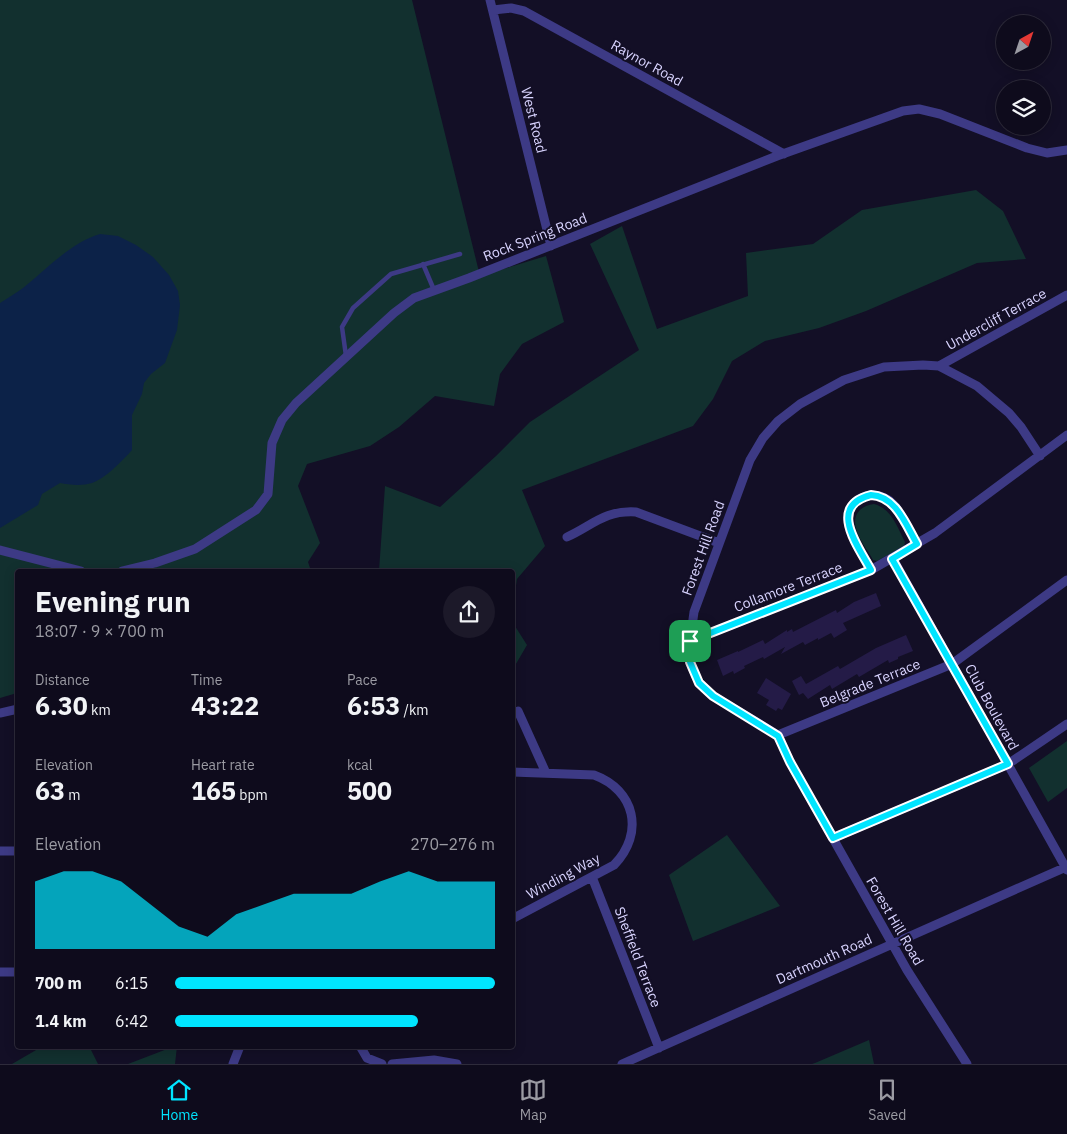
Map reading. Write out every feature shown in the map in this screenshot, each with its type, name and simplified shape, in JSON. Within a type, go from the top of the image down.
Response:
[{"type":"street","name":"West Road","points":[[490,0],[551,246]]},
{"type":"street","name":"Raynor Road","points":[[493,10],[511,8],[524,11],[784,154]]},
{"type":"street","name":"Rock Spring Road","points":[[130,569],[155,563],[195,549],[256,510],[268,494],[272,443],[282,420],[296,403],[414,298],[784,154],[903,111],[920,109],[940,114],[1027,148],[1048,152],[1067,150]]},
{"type":"street","name":"Undercliff Terrace","points":[[939,366],[1067,295]]},
{"type":"street","name":"Forest Hill Road","points":[[967,1064],[907,970],[790,762],[778,736],[713,696],[699,683],[690,662],[690,641],[694,612],[750,460],[763,438],[778,420],[800,404],[844,380],[884,367],[939,366],[977,386],[1009,413],[1021,427],[1040,456]]},
{"type":"street","name":"Collamore Terrace","points":[[690,641],[871,570],[892,559],[935,534],[1067,435]]},
{"type":"street","points":[[871,570],[850,530],[848,522],[848,514],[851,507],[863,497],[879,495],[892,504],[917,544]]},
{"type":"street","points":[[567,538],[604,516],[622,511],[636,512],[719,543]]},
{"type":"street","points":[[0,550],[73,569]]},
{"type":"street","name":"Club Boulevard","points":[[892,559],[1066,869]]},
{"type":"street","name":"Belgrade Terrace","points":[[778,736],[952,664],[1067,580]]},
{"type":"street","points":[[0,713],[15,710]]},
{"type":"street","points":[[518,711],[546,773]]},
{"type":"street","points":[[833,838],[1008,764],[1067,724]]},
{"type":"street","name":"Winding Way","points":[[515,772],[594,775],[613,784],[626,801],[632,822],[629,843],[614,865],[515,917]]},
{"type":"street","points":[[0,851],[15,851]]},
{"type":"street","name":"Dartmouth Road","points":[[622,1064],[892,943],[1066,869]]},
{"type":"street","name":"Sheffield Terrace","points":[[592,876],[659,1048]]},
{"type":"street","points":[[0,972],[15,972]]},
{"type":"street","points":[[233,1064],[239,1049]]},
{"type":"street","points":[[362,1049],[367,1058],[382,1064]]},
{"type":"street","points":[[392,1064],[434,1060],[457,1064]]},
{"type":"lane","points":[[346,357],[342,327],[353,308],[391,274],[460,254]]},
{"type":"lane","points":[[423,264],[434,290]]},
{"type":"green space","points":[[0,0],[412,0],[480,276],[546,256],[564,322],[522,344],[500,374],[494,406],[435,396],[399,427],[370,446],[307,464],[298,486],[320,543],[308,562],[310,569],[15,569],[15,694],[0,698]]},
{"type":"green space","points":[[976,190],[1003,211],[1026,259],[977,263],[866,311],[819,328],[765,341],[732,361],[713,399],[693,426],[522,490],[545,546],[517,579],[515,592],[515,569],[379,569],[385,486],[440,507],[530,422],[639,350],[590,244],[622,226],[657,329],[748,296],[746,253],[813,244],[862,210]]},
{"type":"green space","points":[[874,504],[890,514],[905,542],[904,546],[877,561],[873,560],[861,540],[855,523],[857,515],[865,506]]},
{"type":"green space","points":[[515,626],[527,645],[515,666]]},
{"type":"green space","points":[[1067,741],[1067,788],[1048,802],[1029,768]]},
{"type":"green space","points":[[727,835],[780,906],[693,941],[669,875]]},
{"type":"green space","points":[[869,1040],[874,1064],[812,1064],[815,1063]]},
{"type":"green space","points":[[38,1049],[90,1049],[98,1064],[12,1064]]},
{"type":"green space","points":[[167,1049],[177,1049],[175,1064],[128,1064]]},
{"type":"water","points":[[100,234],[118,236],[136,245],[153,257],[169,275],[178,291],[180,305],[177,330],[165,363],[151,374],[144,383],[142,394],[132,415],[132,450],[114,469],[97,481],[80,485],[60,483],[42,494],[38,505],[0,528],[0,303],[23,288],[69,250]]},
{"type":"building","points":[[876,593],[881,606],[843,623],[847,630],[834,638],[831,633],[805,645],[803,642],[781,654],[785,647],[764,659],[763,657],[744,666],[745,668],[734,674],[733,671],[723,676],[717,660],[763,640],[765,644],[787,630],[787,632],[792,629],[793,632],[836,610],[837,613],[854,602]]},
{"type":"building","points":[[906,635],[913,651],[889,663],[888,660],[859,677],[857,674],[832,689],[830,685],[808,699],[803,693],[799,695],[792,681],[801,676],[806,684],[838,666],[840,669],[876,648]]},
{"type":"building","points":[[766,678],[791,694],[782,710],[778,708],[776,711],[766,705],[769,700],[757,693]]},
{"type":"route","points":[[879,495],[886,498],[892,504],[917,544],[892,559],[1008,764],[833,838],[790,762],[778,736],[713,696],[699,683],[690,662],[690,641],[871,570],[850,530],[848,514],[856,501],[863,497],[879,495]]}]
